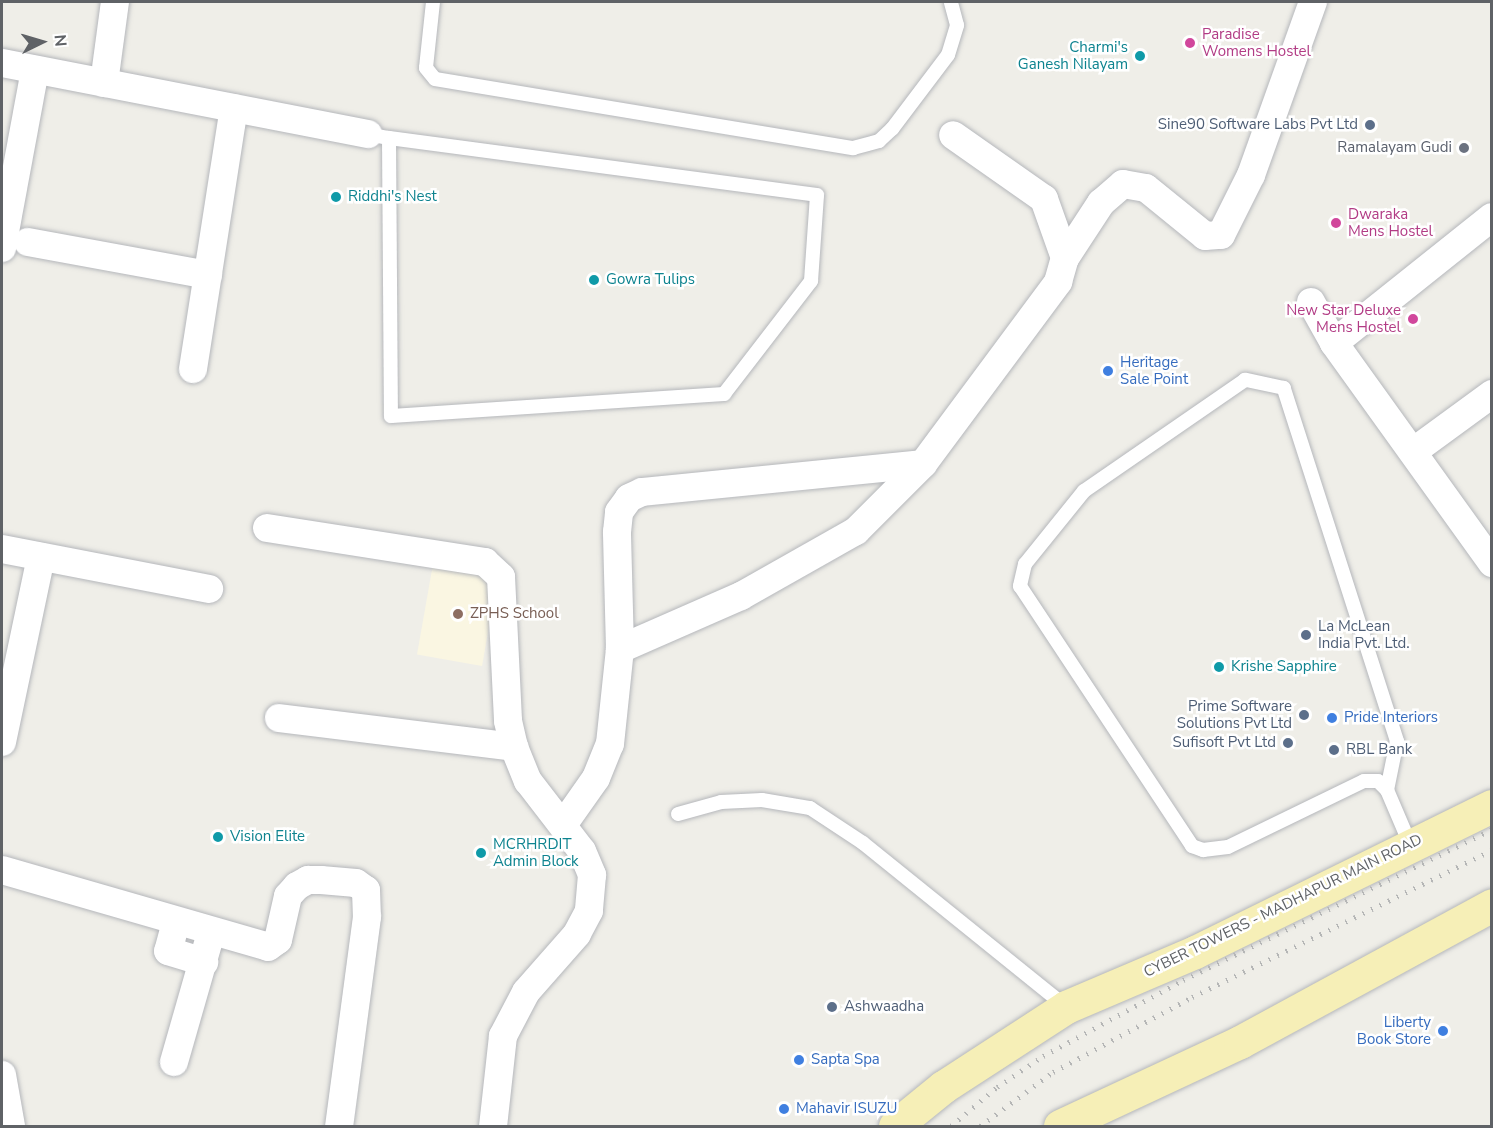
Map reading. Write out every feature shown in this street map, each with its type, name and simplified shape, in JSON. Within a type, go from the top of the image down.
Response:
[{"type":"main road","name":"CYBER TOWERS - MADHAPUR MAIN ROAD","points":[[895,1126],[943,1087],[1066,1007],[1195,952],[1491,806]]},
{"type":"main road","points":[[1060,1126],[1240,1042],[1491,908]]},
{"type":"street","points":[[104,83],[115,2]]},
{"type":"street","points":[[620,649],[804,564],[856,531],[923,464],[1058,282],[1065,258],[1101,203],[1123,184],[1146,188],[1205,237],[1221,235],[1242,194],[1313,2]]},
{"type":"street","points":[[2,63],[379,136]]},
{"type":"street","points":[[35,70],[15,245],[208,275]]},
{"type":"street","points":[[194,369],[234,108]]},
{"type":"street","points":[[953,135],[1044,199],[1065,258]]},
{"type":"street","points":[[1334,343],[1491,217]]},
{"type":"street","points":[[1311,302],[1334,343],[1414,451],[1491,563]]},
{"type":"street","points":[[1414,451],[1491,394]]},
{"type":"street","points":[[563,825],[596,778],[608,751],[620,649],[617,532],[619,512],[629,498],[642,492],[923,464]]},
{"type":"street","points":[[267,528],[485,562],[496,568],[501,577],[508,721],[514,747],[528,781],[582,851],[592,875],[589,911],[576,934],[513,1012],[503,1036],[494,1126]]},
{"type":"street","points":[[2,549],[209,589]]},
{"type":"street","points":[[2,742],[40,557]]},
{"type":"street","points":[[279,718],[514,747]]},
{"type":"street","points":[[2,870],[218,935],[274,945],[288,896],[308,880],[356,882],[366,890],[368,917],[339,1126]]},
{"type":"street","points":[[176,922],[168,951],[204,962]]},
{"type":"street","points":[[218,935],[181,1064],[204,962],[218,935]]},
{"type":"street","points":[[2,1075],[11,1126]]},
{"type":"lane","points":[[433,2],[426,68],[435,79],[853,148],[879,141],[892,129],[948,55],[957,25],[951,2]]},
{"type":"lane","points":[[379,136],[817,195],[811,281],[724,394],[390,416],[379,136]]},
{"type":"lane","points":[[1387,790],[1397,741],[1284,388],[1245,380],[1084,491],[1025,564],[1020,585],[1192,846],[1203,850],[1228,847],[1364,781],[1378,781],[1387,790],[1410,844]]},
{"type":"lane","points":[[678,814],[721,802],[752,800],[810,808],[863,843],[1066,1007]]},
{"type":"shaded area","points":[[433,564],[498,575],[482,666],[417,655]]},
{"type":"railway","points":[[951,1126],[997,1087],[1043,1056],[1183,980],[1492,829]]},
{"type":"railway","points":[[980,1126],[1053,1072],[1192,997],[1492,850]]},
{"type":"place","name":"Paradise Womens Hostel","points":[[1190,43]]},
{"type":"place","name":"Charmi's Ganesh Nilayam","points":[[1140,56]]},
{"type":"place","name":"Sine90 Software Labs Pvt Ltd","points":[[1370,125]]},
{"type":"place","name":"Ramalayam Gudi","points":[[1464,148]]},
{"type":"place","name":"Riddhi's Nest","points":[[336,197]]},
{"type":"place","name":"Dwaraka Mens Hostel","points":[[1336,223]]},
{"type":"place","name":"Gowra Tulips","points":[[594,280]]},
{"type":"place","name":"New Star Deluxe Mens Hostel","points":[[1413,319]]},
{"type":"place","name":"Heritage Sale Point","points":[[1108,371]]},
{"type":"place","name":"ZPHS School","points":[[458,614]]},
{"type":"place","name":"La McLean India Pvt. Ltd.","points":[[1306,635]]},
{"type":"place","name":"Krishe Sapphire","points":[[1219,667]]},
{"type":"place","name":"Prime Software Solutions Pvt Ltd","points":[[1304,715]]},
{"type":"place","name":"Pride Interiors","points":[[1332,718]]},
{"type":"place","name":"Sufisoft Pvt Ltd","points":[[1288,743]]},
{"type":"place","name":"RBL Bank","points":[[1334,750]]},
{"type":"place","name":"Vision Elite","points":[[218,837]]},
{"type":"place","name":"MCRHRDIT Admin Block","points":[[481,853]]},
{"type":"place","name":"Ashwaadha","points":[[832,1007]]},
{"type":"place","name":"Liberty Book Store","points":[[1443,1031]]},
{"type":"place","name":"Sapta Spa","points":[[799,1060]]},
{"type":"place","name":"Mahavir ISUZU","points":[[784,1109]]}]
